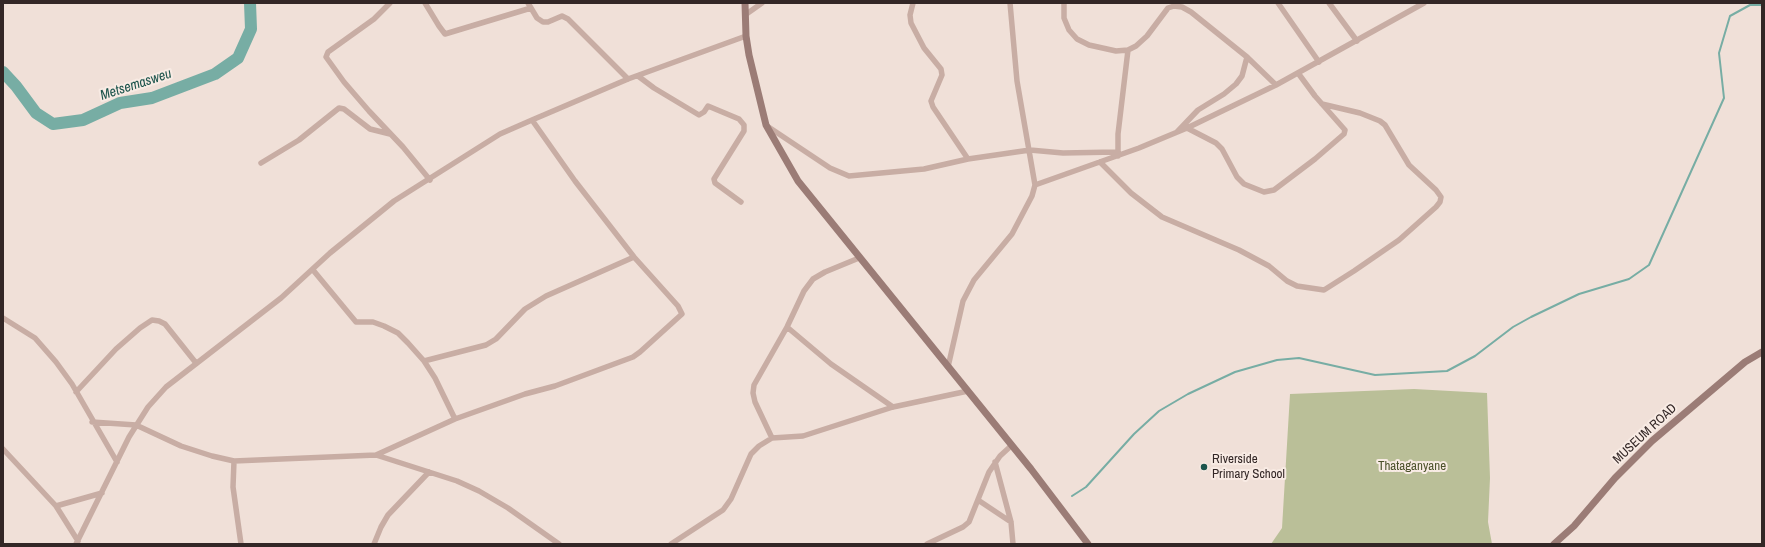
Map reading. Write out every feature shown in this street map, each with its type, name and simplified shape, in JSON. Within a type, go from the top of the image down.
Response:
[{"type":"street","points":[[390,3],[374,19],[326,54],[344,82],[403,147],[430,180]]},
{"type":"street","points":[[425,3],[445,34],[529,6],[537,18],[543,22],[548,22],[562,16],[568,19],[628,79]]},
{"type":"street","points":[[745,3],[746,36],[755,83],[766,125],[798,181],[1012,445],[1088,544]]},
{"type":"street","points":[[745,15],[762,3]]},
{"type":"street","points":[[913,3],[910,15],[911,23],[924,48],[941,69],[942,75],[931,101],[933,107],[968,159]]},
{"type":"street","points":[[948,367],[963,301],[974,280],[1012,234],[1032,196],[1035,185],[1017,81],[1010,3]]},
{"type":"street","points":[[1064,3],[1064,18],[1069,30],[1078,39],[1089,45],[1116,51],[1128,50],[1136,46],[1147,36],[1167,5],[1182,7],[1191,12],[1246,57],[1276,85]]},
{"type":"street","points":[[1278,3],[1319,62]]},
{"type":"street","points":[[1329,3],[1357,41]]},
{"type":"street","points":[[1411,3],[1413,10]]},
{"type":"street","points":[[1035,185],[1175,134],[1276,85],[1424,3]]},
{"type":"street","points":[[77,542],[136,425],[148,406],[166,387],[281,298],[389,205],[500,134],[559,107],[628,79],[746,36]]},
{"type":"street","points":[[1118,154],[1121,100],[1128,61],[1128,50]]},
{"type":"street","points":[[1175,134],[1198,110],[1236,84],[1242,76],[1246,57]]},
{"type":"street","points":[[1187,128],[1216,142],[1222,150],[1236,177],[1244,184],[1256,189],[1270,192],[1315,159],[1344,134],[1345,130],[1322,104],[1298,73]]},
{"type":"street","points":[[638,76],[654,88],[699,115],[704,112],[708,106],[739,119],[744,125],[744,130],[714,179],[714,182],[741,202]]},
{"type":"street","points":[[1100,162],[1131,194],[1162,217],[1239,250],[1269,266],[1287,281],[1297,286],[1324,290],[1399,240],[1436,207],[1440,202],[1441,197],[1436,190],[1409,165],[1385,125],[1380,121],[1360,113],[1322,104]]},
{"type":"street","points":[[261,163],[299,140],[339,108],[344,108],[370,129],[390,134]]},
{"type":"street","points":[[376,456],[455,419],[525,394],[555,386],[633,357],[682,314],[678,306],[634,257],[575,181],[532,120]]},
{"type":"street","points":[[766,125],[830,168],[849,176],[924,169],[968,159],[1030,150],[1063,153],[1118,154]]},
{"type":"street","points":[[424,361],[486,345],[496,339],[525,309],[546,296],[634,257]]},
{"type":"street","points":[[772,438],[755,402],[753,393],[754,385],[787,327],[804,291],[813,279],[825,272],[859,258]]},
{"type":"street","points":[[313,270],[356,322],[373,322],[398,333],[424,361],[439,384],[455,419]]},
{"type":"street","points":[[3,318],[35,338],[56,362],[76,392],[92,422],[117,462]]},
{"type":"street","points":[[76,392],[116,349],[140,328],[152,320],[165,324],[196,363]]},
{"type":"street","points":[[787,327],[831,364],[893,407]]},
{"type":"street","name":"MUSEUM ROAD","points":[[1554,544],[1574,526],[1615,478],[1652,441],[1744,362],[1762,352]]},
{"type":"street","points":[[671,544],[723,510],[731,499],[751,454],[759,446],[772,438],[803,436],[893,407],[968,391]]},
{"type":"street","points":[[92,422],[136,425],[181,446],[234,461],[376,456],[456,480],[479,491],[508,508],[559,544]]},
{"type":"street","points":[[927,544],[963,527],[969,522],[989,472],[995,462],[1012,445]]},
{"type":"street","points":[[3,449],[56,506],[77,542]]},
{"type":"street","points":[[234,461],[233,486],[241,544]]},
{"type":"street","points":[[995,462],[1011,522],[1013,544]]},
{"type":"street","points":[[374,544],[388,515],[429,472]]},
{"type":"street","points":[[56,506],[102,494]]},
{"type":"street","points":[[978,500],[1011,522]]},
{"type":"green space","name":"Thataganyane","points":[[1414,389],[1487,393],[1490,478],[1488,522],[1492,544],[1271,544],[1282,528],[1290,394]]},
{"type":"waterway","name":"Metsemasweu","points":[[3,72],[16,86],[36,113],[53,124],[83,120],[120,103],[152,98],[215,74],[238,58],[251,29],[250,3]]},
{"type":"waterway","points":[[1072,496],[1086,487],[1134,434],[1159,411],[1188,394],[1235,372],[1277,360],[1299,358],[1375,375],[1447,371],[1475,356],[1513,327],[1531,317],[1579,294],[1629,279],[1649,265],[1724,98],[1719,53],[1730,16],[1750,5],[1762,5]]},
{"type":"place","name":"Riverside Primary School","points":[[1204,467]]}]
